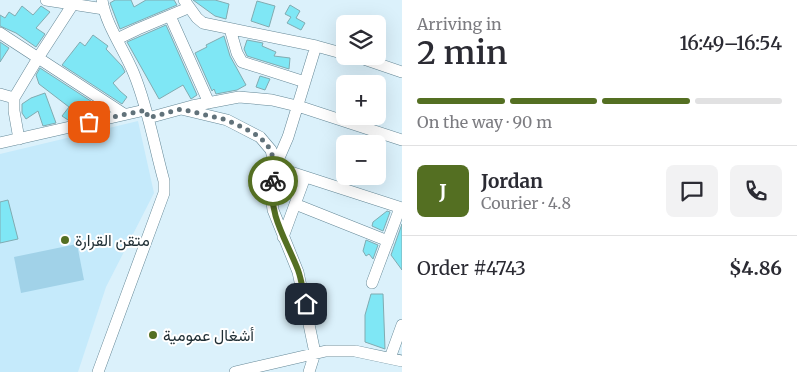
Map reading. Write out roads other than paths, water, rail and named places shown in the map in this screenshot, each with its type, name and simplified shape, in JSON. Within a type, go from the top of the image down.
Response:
[{"type":"street","points":[[46,0],[73,4],[103,5],[133,72],[147,114],[164,181],[164,194],[98,372]]},
{"type":"street","points":[[19,139],[14,111],[14,98],[73,4]]},
{"type":"street","points":[[117,39],[170,16],[186,4],[203,23],[336,52]]},
{"type":"street","points":[[170,16],[209,103]]},
{"type":"street","points":[[230,29],[237,53],[242,62],[305,82]]},
{"type":"street","points":[[0,33],[124,114]]},
{"type":"street","points":[[309,372],[315,353],[298,272],[272,210],[271,194],[275,168],[283,149],[316,46]]},
{"type":"street","points":[[381,65],[402,72]]},
{"type":"street","points":[[0,94],[14,98]]},
{"type":"street","points":[[0,143],[124,114],[147,114],[181,109],[239,97],[272,100],[297,106],[402,140]]},
{"type":"street","points":[[181,109],[227,120],[260,137],[271,150],[275,168]]},
{"type":"street","points":[[275,168],[401,208],[372,283]]},
{"type":"street","points":[[283,237],[305,177]]},
{"type":"street","points":[[295,204],[388,241]]},
{"type":"street","points":[[390,358],[402,325]]},
{"type":"street","points":[[236,372],[326,350],[355,351],[402,361]]},
{"type":"place","name":"متقن القرارة","points":[[65,240]]},
{"type":"place","name":"أشغال عمومية","points":[[153,335]]}]
